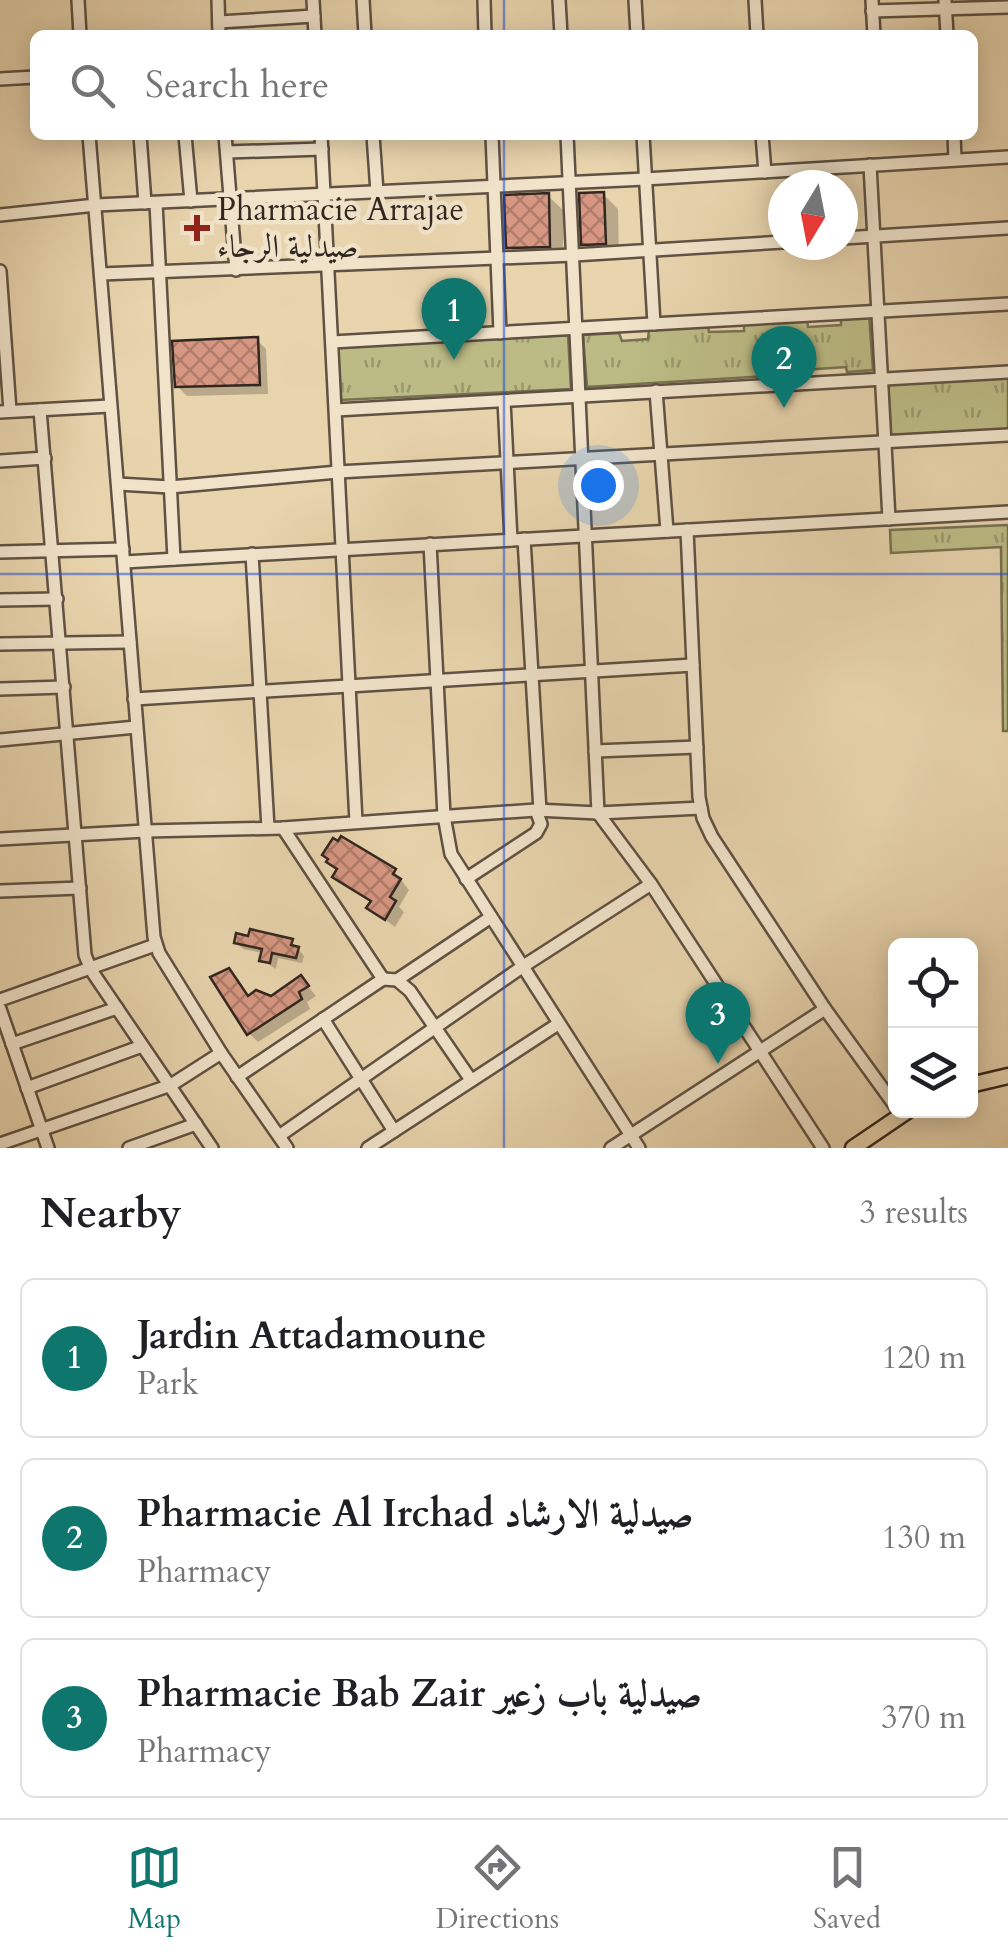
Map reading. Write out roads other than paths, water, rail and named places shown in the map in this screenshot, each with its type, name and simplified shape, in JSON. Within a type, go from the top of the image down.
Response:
[{"type":"main road","points":[[978,1082],[1008,1076]]},
{"type":"main road","points":[[854,1148],[892,1118]]},
{"type":"street","points":[[78,0],[80,30]]},
{"type":"street","points":[[218,0],[219,29],[314,16]]},
{"type":"street","points":[[314,0],[315,30]]},
{"type":"street","points":[[363,0],[365,30]]},
{"type":"street","points":[[484,0],[485,30]]},
{"type":"street","points":[[559,0],[561,30]]},
{"type":"street","points":[[636,0],[637,30]]},
{"type":"street","points":[[756,0],[756,30]]},
{"type":"street","points":[[945,5],[947,30]]},
{"type":"street","points":[[872,6],[1008,7]]},
{"type":"street","points":[[0,78],[30,76]]},
{"type":"street","points":[[89,140],[155,945],[221,1053],[287,1148]]},
{"type":"street","points":[[141,140],[157,271],[174,559]]},
{"type":"street","points":[[185,140],[191,201]]},
{"type":"street","points":[[226,140],[236,270]]},
{"type":"street","points":[[321,140],[356,822]]},
{"type":"street","points":[[374,140],[377,192]]},
{"type":"street","points":[[492,140],[500,333]]},
{"type":"street","points":[[567,140],[598,812],[651,884],[823,1148]]},
{"type":"street","points":[[643,140],[654,324]]},
{"type":"street","points":[[762,140],[765,172]]},
{"type":"street","points":[[954,140],[955,159]]},
{"type":"street","points":[[227,152],[322,149]]},
{"type":"street","points":[[0,215],[96,206],[1008,157]]},
{"type":"street","points":[[870,165],[889,518]]},
{"type":"street","points":[[858,237],[1008,228]]},
{"type":"street","points":[[100,274],[574,255],[768,243]]},
{"type":"street","points":[[0,271],[5,412],[110,406]]},
{"type":"street","points":[[332,342],[1008,304]]},
{"type":"street","points":[[336,410],[1008,372]]},
{"type":"street","points":[[656,391],[667,531]]},
{"type":"street","points":[[466,878],[536,834],[540,824],[532,676],[507,463],[504,401]]},
{"type":"street","points":[[40,410],[83,943],[91,970],[212,1148]]},
{"type":"street","points":[[118,484],[170,487],[338,472],[1008,435]]},
{"type":"street","points":[[0,461],[45,458]]},
{"type":"street","points":[[0,552],[52,549],[174,559],[1008,512]]},
{"type":"street","points":[[687,530],[701,808],[712,837],[824,1008],[888,1094]]},
{"type":"street","points":[[430,544],[444,816],[451,854],[639,1148]]},
{"type":"street","points":[[252,554],[268,828]]},
{"type":"street","points":[[0,600],[57,598]]},
{"type":"street","points":[[0,644],[130,642]]},
{"type":"street","points":[[134,699],[693,666]]},
{"type":"street","points":[[0,689],[64,687]]},
{"type":"street","points":[[0,740],[136,726]]},
{"type":"street","points":[[595,751],[697,748]]},
{"type":"street","points":[[0,839],[283,828],[538,811],[701,808]]},
{"type":"street","points":[[283,828],[383,979]]},
{"type":"street","points":[[279,1136],[434,1026],[651,884]]},
{"type":"street","points":[[0,890],[80,888]]},
{"type":"street","points":[[397,980],[491,917]]},
{"type":"street","points":[[0,1000],[155,945]]},
{"type":"street","points":[[237,1076],[383,979],[397,980],[410,991],[470,1080]]},
{"type":"street","points":[[12,1044],[117,1008]]},
{"type":"street","points":[[611,1148],[824,1008]]},
{"type":"street","points":[[0,1009],[48,1148]]},
{"type":"street","points":[[323,1019],[394,1131]]},
{"type":"street","points":[[368,1148],[558,1024]]},
{"type":"street","points":[[27,1088],[142,1046]]},
{"type":"street","points":[[0,1144],[171,1086],[221,1053]]},
{"type":"street","points":[[138,1147],[196,1124]]},
{"type":"place","name":"Pharmacie Arrajae صيدلية الرجاء","points":[[197,228]]},
{"type":"place","name":"Jardin Attadamoune","points":[[454,360]]},
{"type":"place","name":"Pharmacie Al Irchad صيدلية الارشاد","points":[[784,408]]},
{"type":"place","name":"Pharmacie Bab Zair صيدلية باب زعير","points":[[718,1064]]}]
